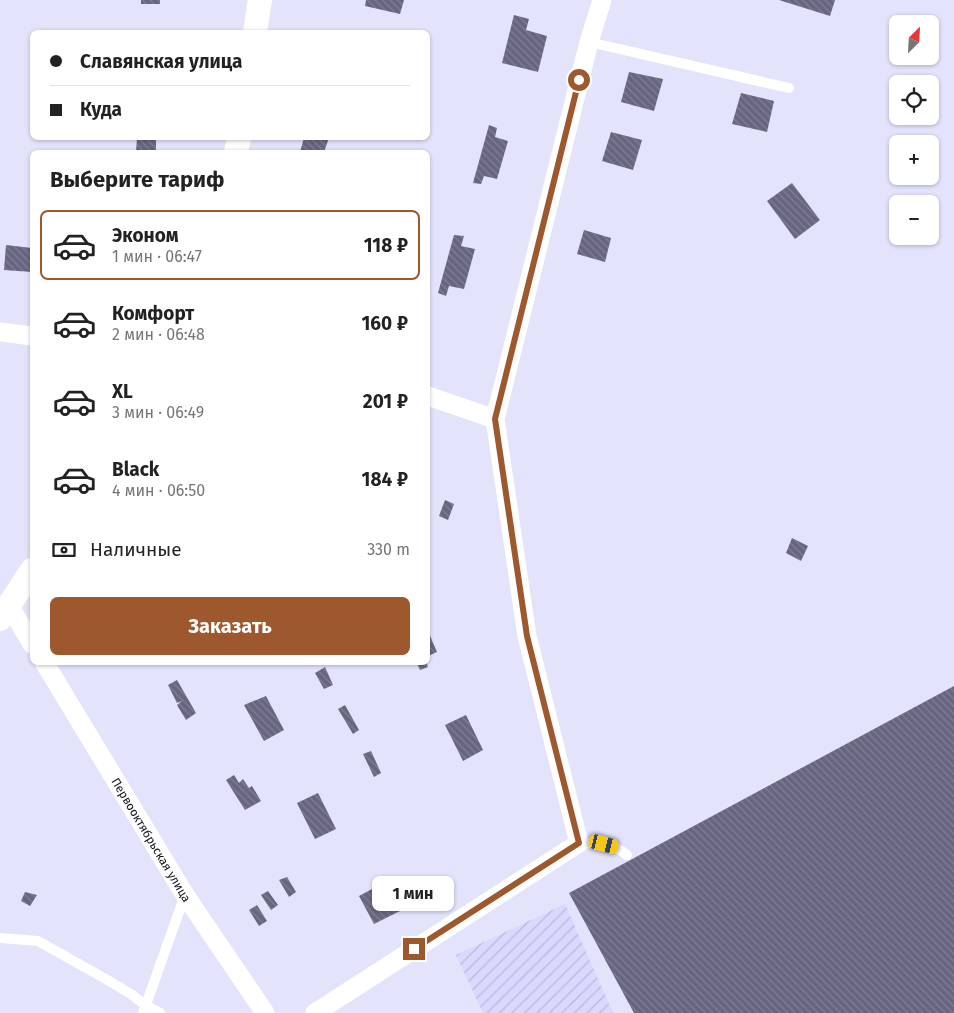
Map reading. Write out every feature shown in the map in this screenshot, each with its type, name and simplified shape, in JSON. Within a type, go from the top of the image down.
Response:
[{"type":"street","points":[[255,30],[260,0]]},
{"type":"street","points":[[316,1013],[579,843],[527,636],[495,419],[588,42],[602,0]]},
{"type":"street","points":[[0,332],[30,336]]},
{"type":"street","points":[[430,397],[495,419]]},
{"type":"street","points":[[30,573],[5,612],[30,642]]},
{"type":"street","name":"Первооктябрьская улица","points":[[46,665],[184,895],[265,1013]]},
{"type":"lane","points":[[588,42],[789,88]]},
{"type":"lane","points":[[579,843],[610,845],[627,855]]},
{"type":"lane","points":[[144,1009],[184,895]]},
{"type":"lane","points":[[0,938],[38,941],[131,994],[144,1009],[160,1013]]},
{"type":"shaded area","points":[[565,904],[613,1013],[483,1013],[456,955]]},
{"type":"building","points":[[141,0],[160,0],[160,4],[141,4]]},
{"type":"building","points":[[366,0],[404,0],[400,14],[365,6]]},
{"type":"building","points":[[779,0],[835,0],[830,16]]},
{"type":"building","points":[[514,15],[529,19],[526,30],[547,36],[538,72],[502,63]]},
{"type":"building","points":[[629,72],[663,79],[654,111],[621,102]]},
{"type":"building","points":[[741,93],[774,101],[767,132],[732,124]]},
{"type":"building","points":[[489,125],[497,128],[495,137],[508,141],[497,179],[484,176],[481,184],[473,183]]},
{"type":"building","points":[[611,132],[642,140],[633,170],[602,161]]},
{"type":"building","points":[[137,140],[156,140],[156,150],[136,150]]},
{"type":"building","points":[[303,140],[328,140],[325,150],[301,150]]},
{"type":"building","points":[[792,183],[820,220],[795,239],[767,201]]},
{"type":"building","points":[[584,230],[611,238],[605,262],[577,254]]},
{"type":"building","points":[[454,235],[464,236],[461,246],[475,249],[464,289],[449,286],[446,296],[438,293]]},
{"type":"building","points":[[6,245],[30,248],[30,272],[4,270]]},
{"type":"building","points":[[445,500],[454,504],[448,520],[439,516]]},
{"type":"building","points":[[792,538],[808,546],[801,561],[786,553]]},
{"type":"building","points":[[430,636],[437,652],[430,655]]},
{"type":"building","points":[[418,665],[427,665],[428,667],[420,670]]},
{"type":"building","points":[[325,667],[333,685],[324,689],[315,673]]},
{"type":"building","points":[[177,680],[196,713],[186,720],[177,705],[182,701],[177,703],[168,685]]},
{"type":"building","points":[[954,686],[954,1013],[634,1013],[569,893]]},
{"type":"building","points":[[266,696],[284,730],[264,741],[244,705]]},
{"type":"building","points":[[345,705],[359,730],[353,734],[338,709]]},
{"type":"building","points":[[466,715],[483,750],[463,761],[445,725]]},
{"type":"building","points":[[371,751],[381,773],[374,777],[363,754]]},
{"type":"building","points":[[234,775],[239,783],[243,779],[249,788],[252,786],[261,801],[245,810],[226,780]]},
{"type":"building","points":[[318,793],[336,829],[315,839],[297,803]]},
{"type":"building","points":[[287,877],[296,892],[289,897],[279,880]]},
{"type":"building","points":[[385,882],[400,911],[374,924],[359,896]]},
{"type":"building","points":[[268,891],[278,905],[271,910],[261,895]]},
{"type":"building","points":[[25,892],[37,895],[30,906],[21,901]]},
{"type":"building","points":[[257,905],[267,921],[259,926],[249,910]]},
{"type":"route","points":[[414,949],[579,843],[527,636],[495,419],[579,80]]}]
